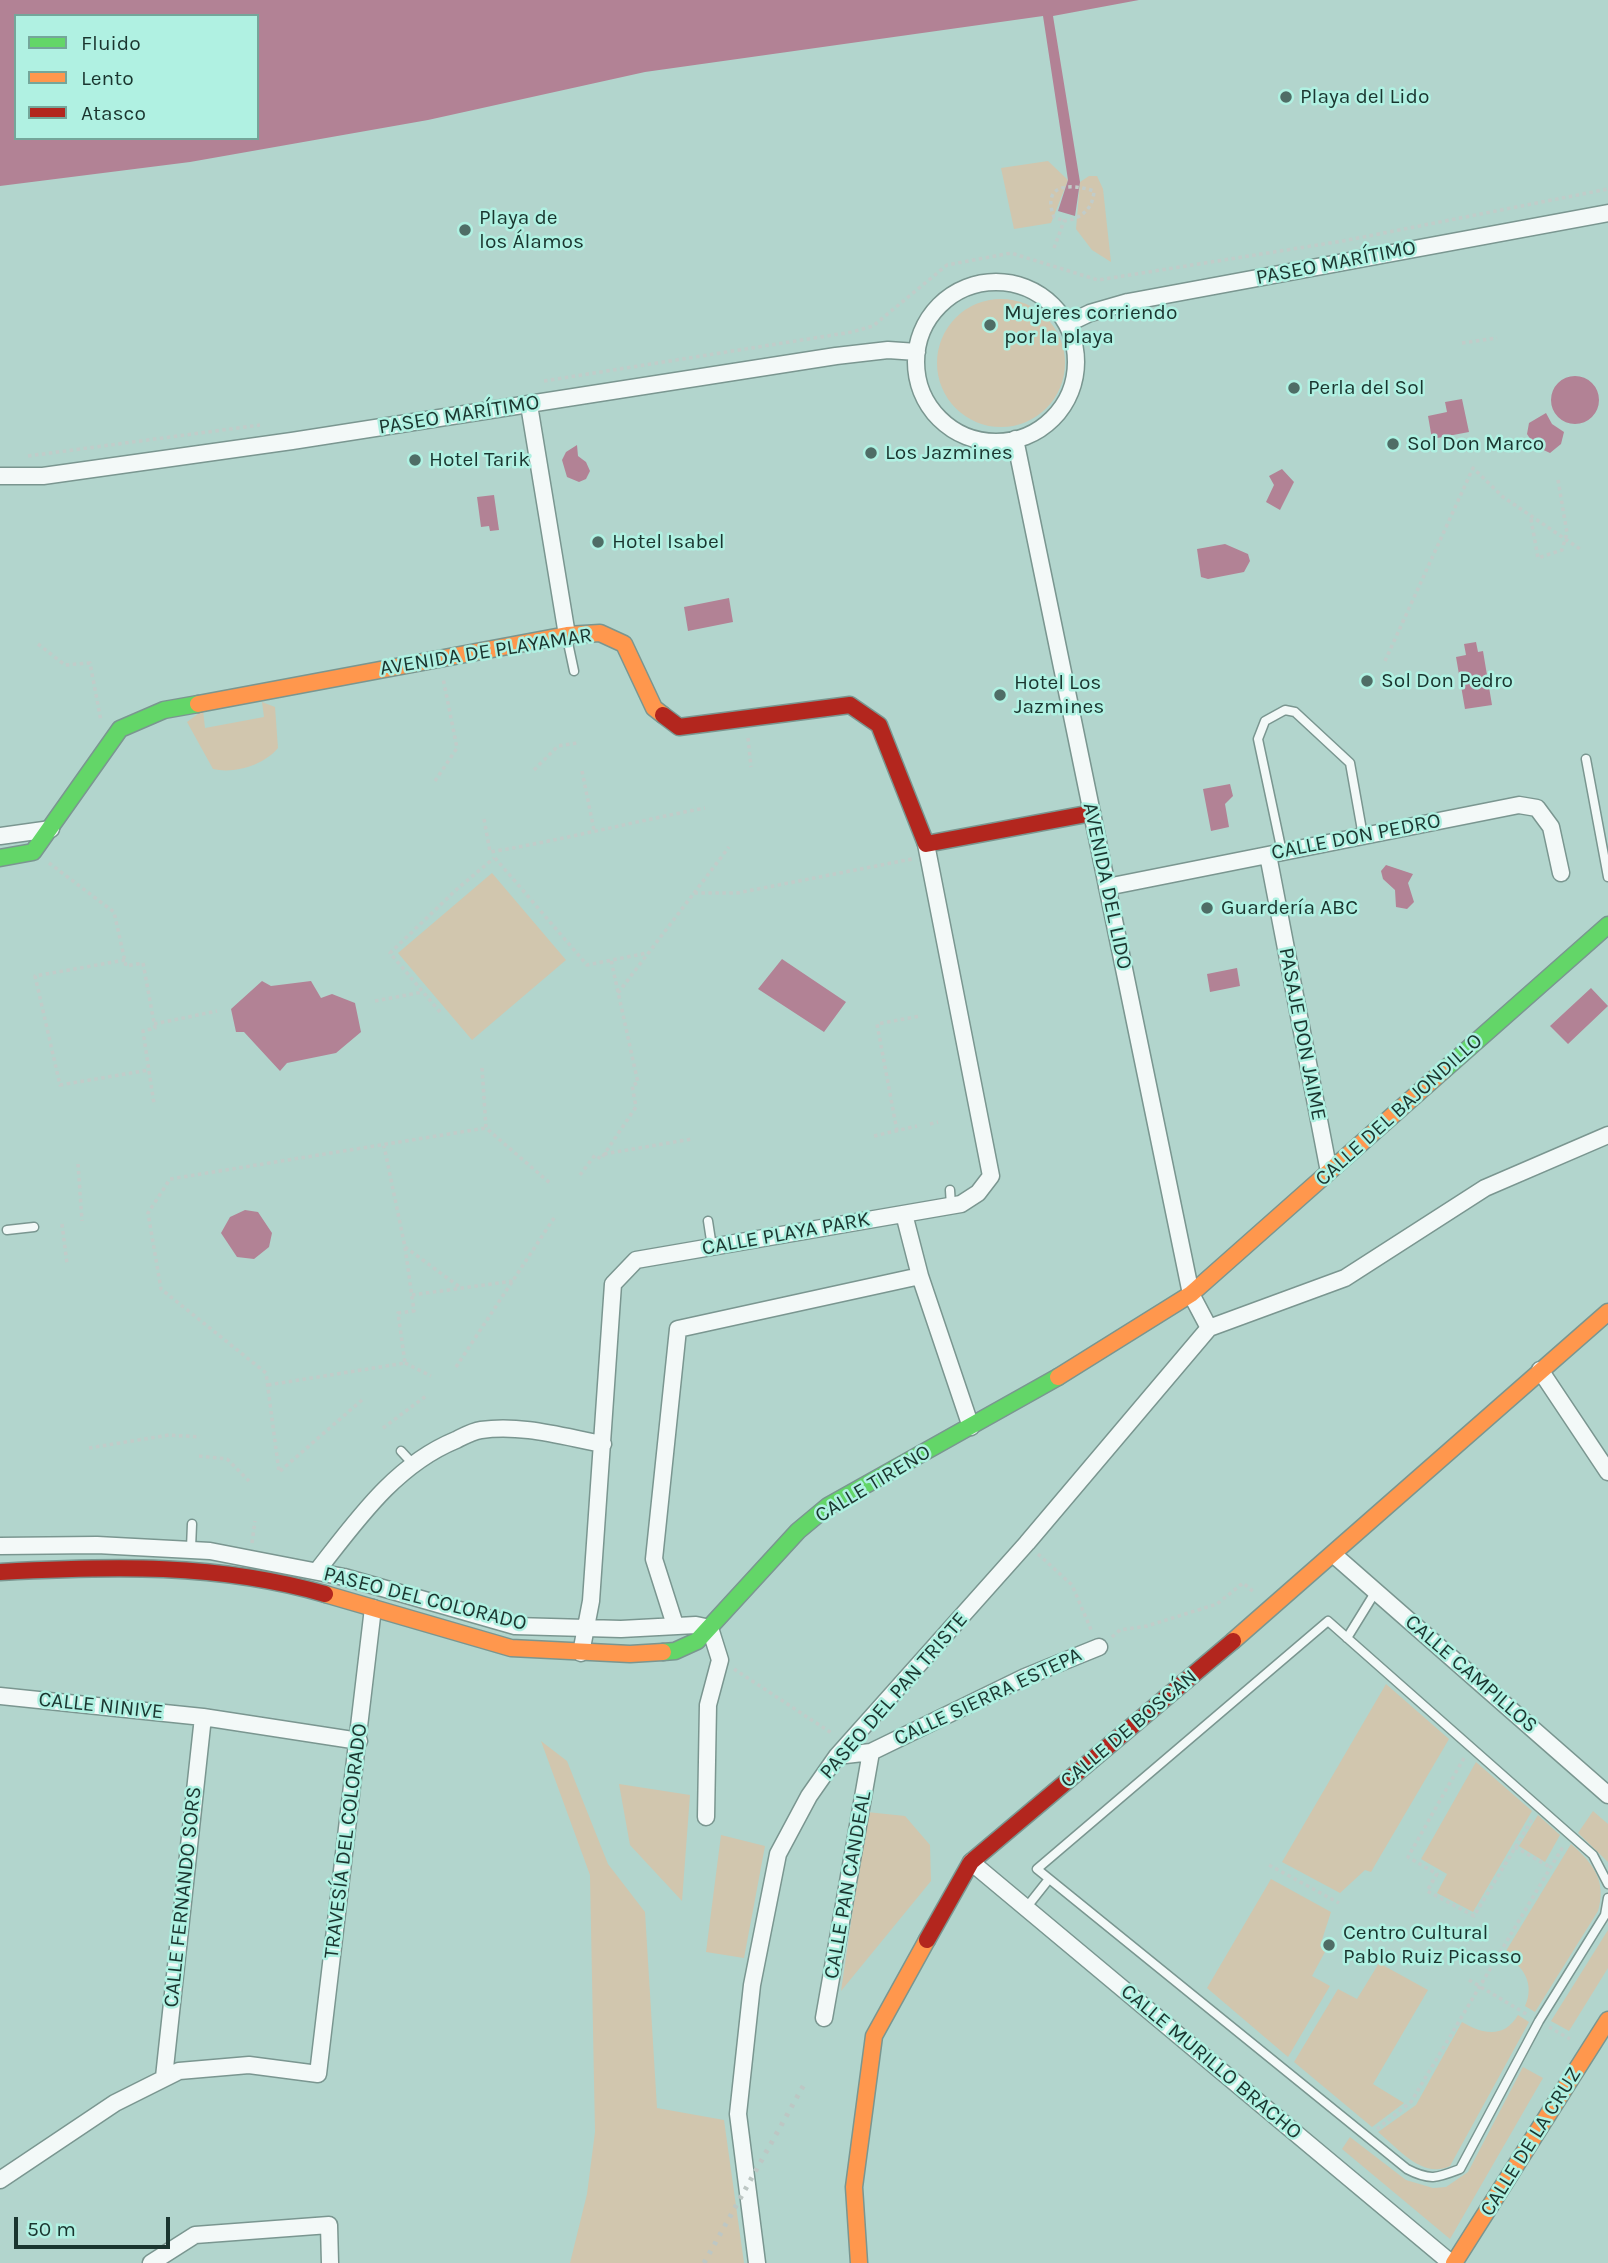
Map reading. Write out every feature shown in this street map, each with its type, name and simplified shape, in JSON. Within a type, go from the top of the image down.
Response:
[{"type":"street","name":"PASEO MARÍTIMO","points":[[1067,324],[1090,313],[1128,302],[1608,213]]},
{"type":"street","points":[[987,282],[1011,283],[1033,291],[1052,305],[1067,324],[1076,366],[1069,395],[1053,418],[1042,428],[1015,439],[980,440],[943,422],[920,387],[917,352],[923,329],[936,309],[964,288],[987,282]]},
{"type":"street","name":"PASEO MARÍTIMO","points":[[0,477],[43,476],[529,405],[836,356],[888,350],[917,352]]},
{"type":"street","points":[[529,405],[567,635]]},
{"type":"street","name":"AVENIDA DEL LIDO","points":[[1015,439],[1191,1294],[1209,1328]]},
{"type":"street","name":"AVENIDA DE PLAYAMAR","points":[[33,852],[120,729],[164,710],[567,635],[600,633],[624,644],[654,708],[679,727],[850,705],[879,725],[926,844]]},
{"type":"street","name":"CALLE DON PEDRO","points":[[1107,887],[1519,805],[1537,808],[1550,827],[1561,873]]},
{"type":"street","points":[[926,844],[1091,813]]},
{"type":"street","points":[[0,836],[51,830]]},
{"type":"street","name":"CALLE PLAYA PARK","points":[[581,1653],[591,1601],[613,1284],[636,1260],[904,1214],[951,1198],[961,1204],[978,1193],[991,1176],[926,844]]},
{"type":"street","points":[[0,858],[33,852]]},
{"type":"street","name":"PASAJE DON JAIME","points":[[1275,853],[1329,1172]]},
{"type":"street","name":"CALLE DEL BAJONDILLO","points":[[1191,1294],[1608,925]]},
{"type":"street","points":[[1209,1328],[1345,1278],[1485,1188],[1608,1135]]},
{"type":"street","points":[[904,1214],[920,1276],[971,1427]]},
{"type":"street","points":[[675,1625],[654,1559],[678,1328],[920,1276]]},
{"type":"street","name":"CALLE TIRENO","points":[[710,1628],[798,1531],[828,1506],[971,1427],[1191,1294]]},
{"type":"street","name":"CALLE DE BOSCÁN","points":[[859,2263],[854,2187],[874,2036],[971,1862],[1272,1608],[1608,1312]]},
{"type":"street","name":"PASEO DEL PAN TRISTE","points":[[757,2263],[738,2114],[752,1985],[778,1854],[809,1796],[843,1750],[1027,1543],[1209,1328]]},
{"type":"street","points":[[1540,1370],[1608,1472]]},
{"type":"street","points":[[317,1571],[377,1497],[413,1464],[443,1445],[479,1430],[524,1429],[603,1444]]},
{"type":"street","name":"PASEO DEL COLORADO","points":[[0,1546],[191,1548],[317,1571],[515,1626],[584,1628],[675,1625],[710,1628]]},
{"type":"street","name":"CALLE CAMPILLOS","points":[[1333,1554],[1608,1795]]},
{"type":"street","name":"PASEO DEL COLORADO","points":[[0,1572],[114,1566],[184,1569],[252,1578],[373,1608],[511,1648],[581,1653],[674,1651],[697,1642],[710,1628]]},
{"type":"street","name":"TRAVESÍA DEL COLORADO","points":[[164,2077],[178,2071],[249,2065],[318,2074],[373,1608]]},
{"type":"street","points":[[706,1817],[708,1705],[720,1660],[710,1628]]},
{"type":"street","name":"CALLE SIERRA ESTEPA","points":[[843,1750],[871,1752],[1025,1677],[1099,1647]]},
{"type":"street","name":"CALLE NINIVE","points":[[0,1696],[203,1717],[359,1741]]},
{"type":"street","name":"CALLE FERNANDO SORS","points":[[164,2077],[203,1717]]},
{"type":"street","name":"CALLE PAN CANDEAL","points":[[824,2018],[871,1752]]},
{"type":"street","name":"CALLE MURILLO BRACHO","points":[[971,1862],[1452,2263]]},
{"type":"street","name":"CALLE DE LA CRUZ","points":[[1452,2263],[1608,2020]]},
{"type":"street","points":[[0,2180],[115,2103],[164,2077]]},
{"type":"street","points":[[151,2263],[195,2235],[329,2225],[330,2263]]},
{"type":"lane","points":[[567,635],[574,671]]},
{"type":"lane","points":[[1275,853],[1258,739],[1265,721],[1285,710],[1296,712],[1350,763],[1363,836]]},
{"type":"lane","points":[[1586,759],[1608,877]]},
{"type":"lane","points":[[708,1222],[712,1247]]},
{"type":"lane","points":[[7,1230],[34,1227]]},
{"type":"lane","points":[[401,1451],[413,1464]]},
{"type":"lane","points":[[191,1548],[192,1524]]},
{"type":"lane","points":[[1347,1638],[1376,1591]]},
{"type":"lane","points":[[1608,1884],[1593,1855],[1328,1620],[1037,1869],[1407,2169],[1424,2178],[1439,2177],[1460,2169],[1539,2021],[1605,1915],[1608,1898]]},
{"type":"lane","points":[[1026,1908],[1049,1879]]},
{"type":"path","points":[[1060,187],[1094,191],[1092,203],[1076,219],[1064,220],[1054,217],[1051,208],[1051,197],[1060,187]]},
{"type":"path","points":[[532,383],[852,332],[873,326],[947,265],[1011,253],[1098,280],[1343,241],[1608,189]]},
{"type":"path","points":[[1055,248],[1064,220]]},
{"type":"path","points":[[1462,343],[1497,338]]},
{"type":"path","points":[[25,456],[263,425]]},
{"type":"path","points":[[1385,661],[1473,468],[1503,497],[1580,549]]},
{"type":"path","points":[[1531,517],[1538,558],[1562,550],[1566,540],[1558,480]]},
{"type":"path","points":[[38,644],[65,665],[90,663],[102,726]]},
{"type":"path","points":[[435,781],[457,748],[446,693]]},
{"type":"path","points":[[748,742],[751,767]]},
{"type":"path","points":[[534,770],[558,746],[577,743]]},
{"type":"path","points":[[582,771],[594,830]]},
{"type":"path","points":[[489,852],[574,838],[594,830],[705,808]]},
{"type":"path","points":[[484,820],[489,852],[587,964],[649,952]]},
{"type":"path","points":[[618,993],[729,847]]},
{"type":"path","points":[[33,852],[114,912],[126,966],[143,963],[155,1028],[143,1031],[154,1104]]},
{"type":"path","points":[[440,1012],[390,953],[494,858]]},
{"type":"path","points":[[694,893],[737,893],[891,863]]},
{"type":"path","points":[[125,960],[36,976],[53,1057],[60,1085],[149,1070]]},
{"type":"path","points":[[580,1175],[595,1154],[601,1159],[636,1107],[632,1085],[638,1083],[611,960]]},
{"type":"path","points":[[375,1000],[423,992]]},
{"type":"path","points":[[154,1024],[217,1011]]},
{"type":"path","points":[[897,1131],[877,1024],[920,1016]]},
{"type":"path","points":[[482,1068],[486,1128],[551,1184]]},
{"type":"path","points":[[930,1124],[939,1122]]},
{"type":"path","points":[[874,1136],[917,1126]]},
{"type":"path","points":[[362,1400],[279,1472],[266,1373],[161,1289],[148,1213],[170,1179],[486,1128]]},
{"type":"path","points":[[604,1154],[692,1139]]},
{"type":"path","points":[[384,1146],[405,1247],[414,1311],[398,1313],[405,1363]]},
{"type":"path","points":[[78,1164],[82,1221]]},
{"type":"path","points":[[456,1367],[556,1215]]},
{"type":"path","points":[[62,1224],[67,1264]]},
{"type":"path","points":[[405,1247],[462,1289]]},
{"type":"path","points":[[412,1295],[513,1281]]},
{"type":"path","points":[[268,1385],[405,1363],[431,1376]]},
{"type":"path","points":[[383,1428],[426,1396]]},
{"type":"path","points":[[89,1448],[169,1435],[200,1437]]},
{"type":"path","points":[[199,1456],[227,1459],[249,1481]]},
{"type":"path","points":[[252,1544],[255,1521]]},
{"type":"path","points":[[1027,1543],[1072,1585],[1099,1647],[1120,1630],[1147,1626],[1217,1604],[1243,1583],[1272,1608]]},
{"type":"path","points":[[720,1660],[843,1750]]},
{"type":"path","points":[[1471,1747],[1408,1857],[1437,1874],[1427,1891],[1474,1916],[1539,1807]]},
{"type":"path","points":[[1368,2137],[1411,2102],[1571,1835]]},
{"type":"path","points":[[1515,1847],[1550,1867]]},
{"type":"path","points":[[1269,1865],[1339,1903]]},
{"type":"shaded area","points":[[0,0],[1139,0],[1053,16],[1080,182],[1075,216],[1058,211],[1068,180],[1043,16],[645,72],[428,120],[190,162],[0,186]]},
{"type":"shaded area","points":[[1048,161],[1068,180],[1051,223],[1014,229],[1001,168]]},
{"type":"shaded area","points":[[1089,176],[1097,176],[1103,189],[1111,262],[1092,250],[1076,229],[1080,182]]},
{"type":"shaded area","points":[[1001,299],[1025,304],[1046,318],[1060,339],[1065,363],[1060,387],[1046,408],[1025,422],[1001,427],[977,422],[956,408],[942,387],[937,363],[942,339],[956,318],[977,304]]},
{"type":"shaded area","points":[[1575,376],[1584,377],[1592,383],[1598,391],[1598,409],[1592,417],[1584,423],[1575,424],[1566,423],[1558,417],[1552,409],[1551,400],[1552,391],[1558,383],[1566,377]]},
{"type":"shaded area","points":[[1462,399],[1469,432],[1432,439],[1428,416],[1447,412],[1445,402]]},
{"type":"shaded area","points":[[1546,413],[1552,424],[1564,432],[1561,444],[1550,453],[1535,446],[1527,434],[1529,423]]},
{"type":"shaded area","points":[[577,445],[578,456],[586,462],[590,471],[586,479],[579,482],[567,477],[562,460],[566,452]]},
{"type":"shaded area","points":[[1282,469],[1294,482],[1280,510],[1266,502],[1274,485],[1269,476]]},
{"type":"shaded area","points":[[494,495],[499,530],[490,531],[489,526],[481,527],[477,497]]},
{"type":"shaded area","points":[[1225,544],[1248,554],[1250,561],[1244,572],[1208,579],[1201,577],[1197,549]]},
{"type":"shaded area","points":[[729,598],[733,622],[688,631],[684,607]]},
{"type":"shaded area","points":[[1476,642],[1478,652],[1483,651],[1492,705],[1465,709],[1456,657],[1466,655],[1464,644]]},
{"type":"shaded area","points":[[262,702],[275,707],[278,748],[265,759],[248,767],[213,769],[187,722],[203,710],[205,728],[264,717]]},
{"type":"shaded area","points":[[1230,784],[1233,796],[1225,804],[1229,827],[1211,831],[1203,789]]},
{"type":"shaded area","points":[[1386,865],[1413,874],[1408,883],[1414,902],[1407,909],[1396,907],[1395,890],[1383,879],[1381,871]]},
{"type":"shaded area","points":[[492,873],[566,960],[472,1040],[398,953]]},
{"type":"shaded area","points":[[782,959],[846,1002],[824,1032],[758,989]]},
{"type":"shaded area","points":[[1237,968],[1240,986],[1210,992],[1207,974]]},
{"type":"shaded area","points":[[262,981],[271,986],[311,981],[321,998],[332,994],[355,1003],[361,1032],[336,1053],[287,1063],[280,1071],[244,1032],[236,1032],[231,1009]]},
{"type":"shaded area","points":[[1591,988],[1608,1006],[1568,1044],[1550,1026]]},
{"type":"shaded area","points":[[245,1210],[258,1212],[272,1233],[269,1247],[254,1259],[237,1257],[221,1233],[230,1217]]},
{"type":"shaded area","points":[[1386,1684],[1449,1739],[1371,1872],[1365,1870],[1340,1893],[1282,1862]]},
{"type":"shaded area","points":[[541,1741],[567,1761],[608,1864],[645,1912],[657,2108],[724,2120],[744,2263],[570,2263],[587,2194],[595,2132],[590,1875]]},
{"type":"shaded area","points":[[1476,1762],[1532,1811],[1473,1912],[1437,1893],[1447,1874],[1421,1859]]},
{"type":"shaded area","points":[[619,1784],[690,1795],[682,1901],[630,1845]]},
{"type":"shaded area","points":[[1593,1811],[1608,1824],[1608,1862],[1578,1833]]},
{"type":"shaded area","points":[[867,1812],[905,1816],[930,1845],[931,1881],[841,1991]]},
{"type":"shaded area","points":[[1538,1815],[1560,1835],[1545,1862],[1519,1846]]},
{"type":"shaded area","points":[[721,1835],[765,1846],[744,1958],[706,1952]]},
{"type":"shaded area","points":[[1571,1844],[1586,1858],[1596,1873],[1601,1891],[1598,1911],[1535,2012],[1525,2006],[1529,1990],[1526,1976],[1517,1964],[1503,1956]]},
{"type":"shaded area","points":[[1271,1879],[1331,1912],[1320,1946],[1326,1950],[1312,1976],[1330,1986],[1288,2057],[1207,1988]]},
{"type":"shaded area","points":[[1608,1930],[1608,1968],[1569,2031],[1551,2021]]},
{"type":"shaded area","points":[[1379,1963],[1428,1990],[1373,2084],[1404,2103],[1372,2127],[1294,2062],[1338,1989],[1357,1999]]},
{"type":"shaded area","points":[[1518,2015],[1529,2022],[1450,2166],[1430,2169],[1420,2165],[1378,2132],[1416,2105],[1462,2022],[1492,2032],[1506,2028]]},
{"type":"shaded area","points":[[1523,2067],[1543,2078],[1450,2239],[1342,2149],[1350,2137],[1406,2180],[1433,2188],[1446,2187],[1468,2172]]},
{"type":"railway","points":[[704,2263],[806,2081]]},
{"type":"traffic: fast","points":[[0,858],[33,852],[120,729],[164,710],[198,704]]},
{"type":"traffic: fast","points":[[1444,1070],[1608,925]]},
{"type":"traffic: fast","points":[[663,1652],[675,1651],[697,1641],[798,1531],[828,1506],[1058,1377]]},
{"type":"traffic: slow","points":[[198,704],[567,635],[600,633],[624,644],[654,708],[663,715]]},
{"type":"traffic: slow","points":[[1058,1377],[1191,1294],[1444,1070]]},
{"type":"traffic: slow","points":[[1233,1641],[1608,1312]]},
{"type":"traffic: slow","points":[[325,1594],[511,1648],[630,1654],[663,1652]]},
{"type":"traffic: slow","points":[[859,2263],[854,2187],[874,2036],[927,1940]]},
{"type":"traffic: slow","points":[[1454,2263],[1608,2020]]},
{"type":"traffic: jam","points":[[663,715],[679,727],[850,705],[879,725],[926,844],[1092,813]]},
{"type":"traffic: jam","points":[[0,1572],[164,1569],[245,1577],[325,1594]]},
{"type":"traffic: jam","points":[[927,1940],[971,1862],[1233,1641]]},
{"type":"place","name":"Playa del Lido","points":[[1286,97]]},
{"type":"place","name":"Playa de los Álamos","points":[[465,230]]},
{"type":"place","name":"Mujeres corriendo por la playa","points":[[990,325]]},
{"type":"place","name":"Perla del Sol","points":[[1294,388]]},
{"type":"place","name":"Sol Don Marco","points":[[1393,444]]},
{"type":"place","name":"Los Jazmines","points":[[871,453]]},
{"type":"place","name":"Hotel Tarik","points":[[415,460]]},
{"type":"place","name":"Hotel Isabel","points":[[598,542]]},
{"type":"place","name":"Sol Don Pedro","points":[[1367,681]]},
{"type":"place","name":"Hotel Los Jazmines","points":[[1000,695]]},
{"type":"place","name":"Guardería ABC","points":[[1207,908]]},
{"type":"place","name":"Centro Cultural Pablo Ruiz Picasso","points":[[1329,1945]]}]
